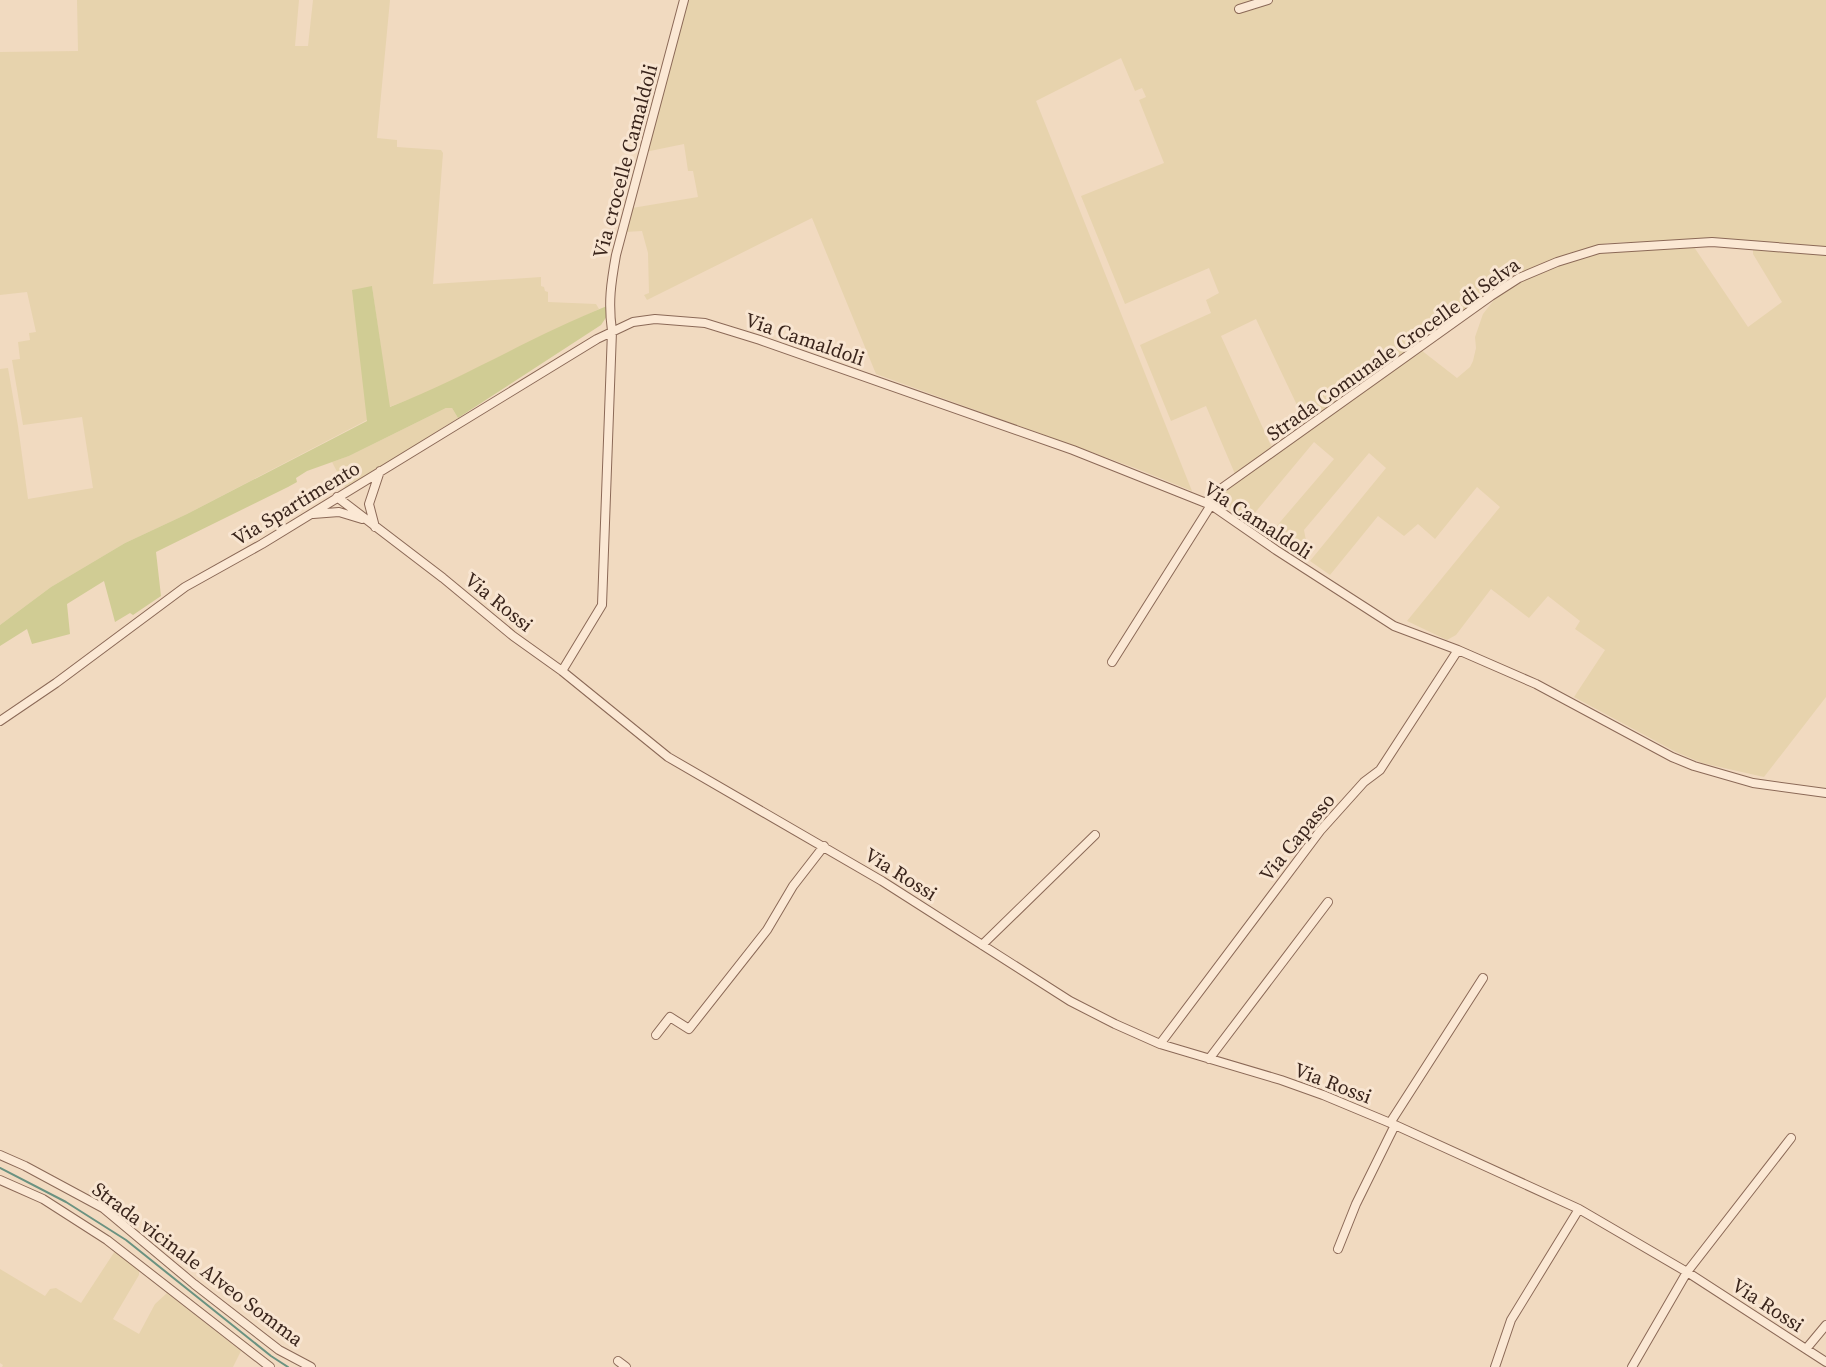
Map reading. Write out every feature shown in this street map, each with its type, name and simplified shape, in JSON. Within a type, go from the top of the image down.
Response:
[{"type":"street","name":"Via crocelle Camaldoli","points":[[562,670],[602,605],[615,329],[609,308],[610,290],[616,255],[684,0]]},
{"type":"street","points":[[1239,9],[1268,0]]},
{"type":"street","name":"Strada Comunale Crocelle di Selva","points":[[1112,662],[1215,493],[1519,278],[1557,262],[1599,249],[1712,242],[1826,251]]},
{"type":"street","name":"Via Camaldoli","points":[[615,329],[633,322],[655,319],[705,323],[760,340],[1073,450],[1209,503],[1276,550],[1394,626],[1458,650],[1536,684],[1672,757],[1694,766],[1753,783],[1826,793]]},
{"type":"street","name":"Via Spartimento","points":[[0,721],[56,683],[185,587],[309,515],[615,329]]},
{"type":"street","points":[[375,527],[369,504],[380,471]]},
{"type":"street","name":"Via Rossi","points":[[337,497],[443,578],[513,636],[562,670],[668,757],[824,846],[1070,1001],[1160,1044],[1281,1080],[1393,1124],[1579,1209],[1687,1272],[1826,1362]]},
{"type":"street","points":[[309,515],[339,512],[366,520]]},
{"type":"street","name":"Via Capasso","points":[[1160,1044],[1306,848],[1364,782],[1380,770],[1458,650]]},
{"type":"street","points":[[982,945],[1095,835]]},
{"type":"street","points":[[656,1035],[670,1017],[689,1029],[767,930],[793,886],[824,846]]},
{"type":"street","points":[[1209,1059],[1328,902]]},
{"type":"street","points":[[1338,1249],[1393,1124],[1483,978]]},
{"type":"street","points":[[1632,1367],[1687,1272],[1791,1138]]},
{"type":"street","name":"Strada vicinale Alveo Somma","points":[[0,1155],[103,1208],[194,1284],[279,1350],[311,1367]]},
{"type":"street","points":[[0,1180],[43,1199],[107,1240],[270,1367]]},
{"type":"street","points":[[1495,1367],[1511,1320],[1579,1209]]},
{"type":"street","points":[[1806,1349],[1826,1325]]},
{"type":"shaded area","points":[[77,0],[299,0],[295,46],[308,46],[313,0],[390,0],[377,138],[397,140],[397,147],[441,150],[443,153],[433,284],[541,277],[541,286],[548,292],[548,302],[596,304],[599,309],[426,393],[389,407],[372,286],[367,420],[187,514],[125,543],[51,587],[0,625],[0,369],[8,368],[28,499],[93,488],[82,417],[23,425],[12,360],[20,359],[18,342],[30,340],[29,333],[36,332],[27,292],[0,295],[0,52],[78,51]]},
{"type":"shaded area","points":[[685,0],[1826,0],[1826,248],[1707,239],[1608,243],[1596,246],[1521,274],[1306,424],[1256,319],[1221,336],[1272,448],[1235,474],[1206,406],[1171,421],[1140,345],[1211,313],[1206,300],[1219,293],[1209,268],[1125,304],[1081,196],[1164,163],[1139,100],[1146,97],[1142,88],[1135,91],[1121,58],[1036,101],[1192,491],[876,374],[812,218],[647,300],[644,295],[649,293],[648,253],[642,231],[625,232],[632,208],[698,197],[693,171],[688,171],[684,144],[645,152]]},
{"type":"shaded area","points":[[1694,247],[1748,327],[1782,302],[1753,254],[1753,249],[1826,255],[1826,697],[1764,777],[1702,763],[1676,752],[1574,697],[1605,650],[1575,629],[1580,621],[1548,596],[1529,618],[1491,589],[1456,635],[1447,640],[1407,621],[1500,507],[1477,487],[1435,539],[1418,524],[1404,536],[1378,516],[1330,575],[1310,561],[1386,468],[1369,453],[1304,530],[1307,546],[1300,555],[1269,535],[1334,459],[1314,442],[1248,521],[1217,500],[1218,496],[1421,350],[1457,378],[1470,367],[1473,361],[1476,348],[1475,337],[1483,314],[1494,300],[1521,281],[1558,265],[1600,252]]},
{"type":"shaded area","points":[[372,286],[390,407],[607,306],[607,316],[601,325],[458,418],[452,408],[446,408],[349,456],[307,471],[296,478],[297,482],[288,487],[156,552],[161,596],[133,615],[130,613],[115,622],[104,581],[67,604],[70,634],[32,644],[27,629],[0,646],[0,625],[51,587],[125,543],[187,514],[367,421],[352,290]]},
{"type":"shaded area","points":[[446,408],[452,408],[458,418],[346,489],[332,462],[349,456]]},
{"type":"shaded area","points":[[115,1251],[139,1270],[139,1275],[113,1319],[139,1334],[155,1304],[167,1293],[241,1351],[233,1367],[2,1367],[0,1363],[0,1269],[45,1296],[50,1289],[56,1288],[81,1303]]},
{"type":"waterway","points":[[0,1168],[66,1202],[126,1240],[271,1356],[288,1367]]}]
